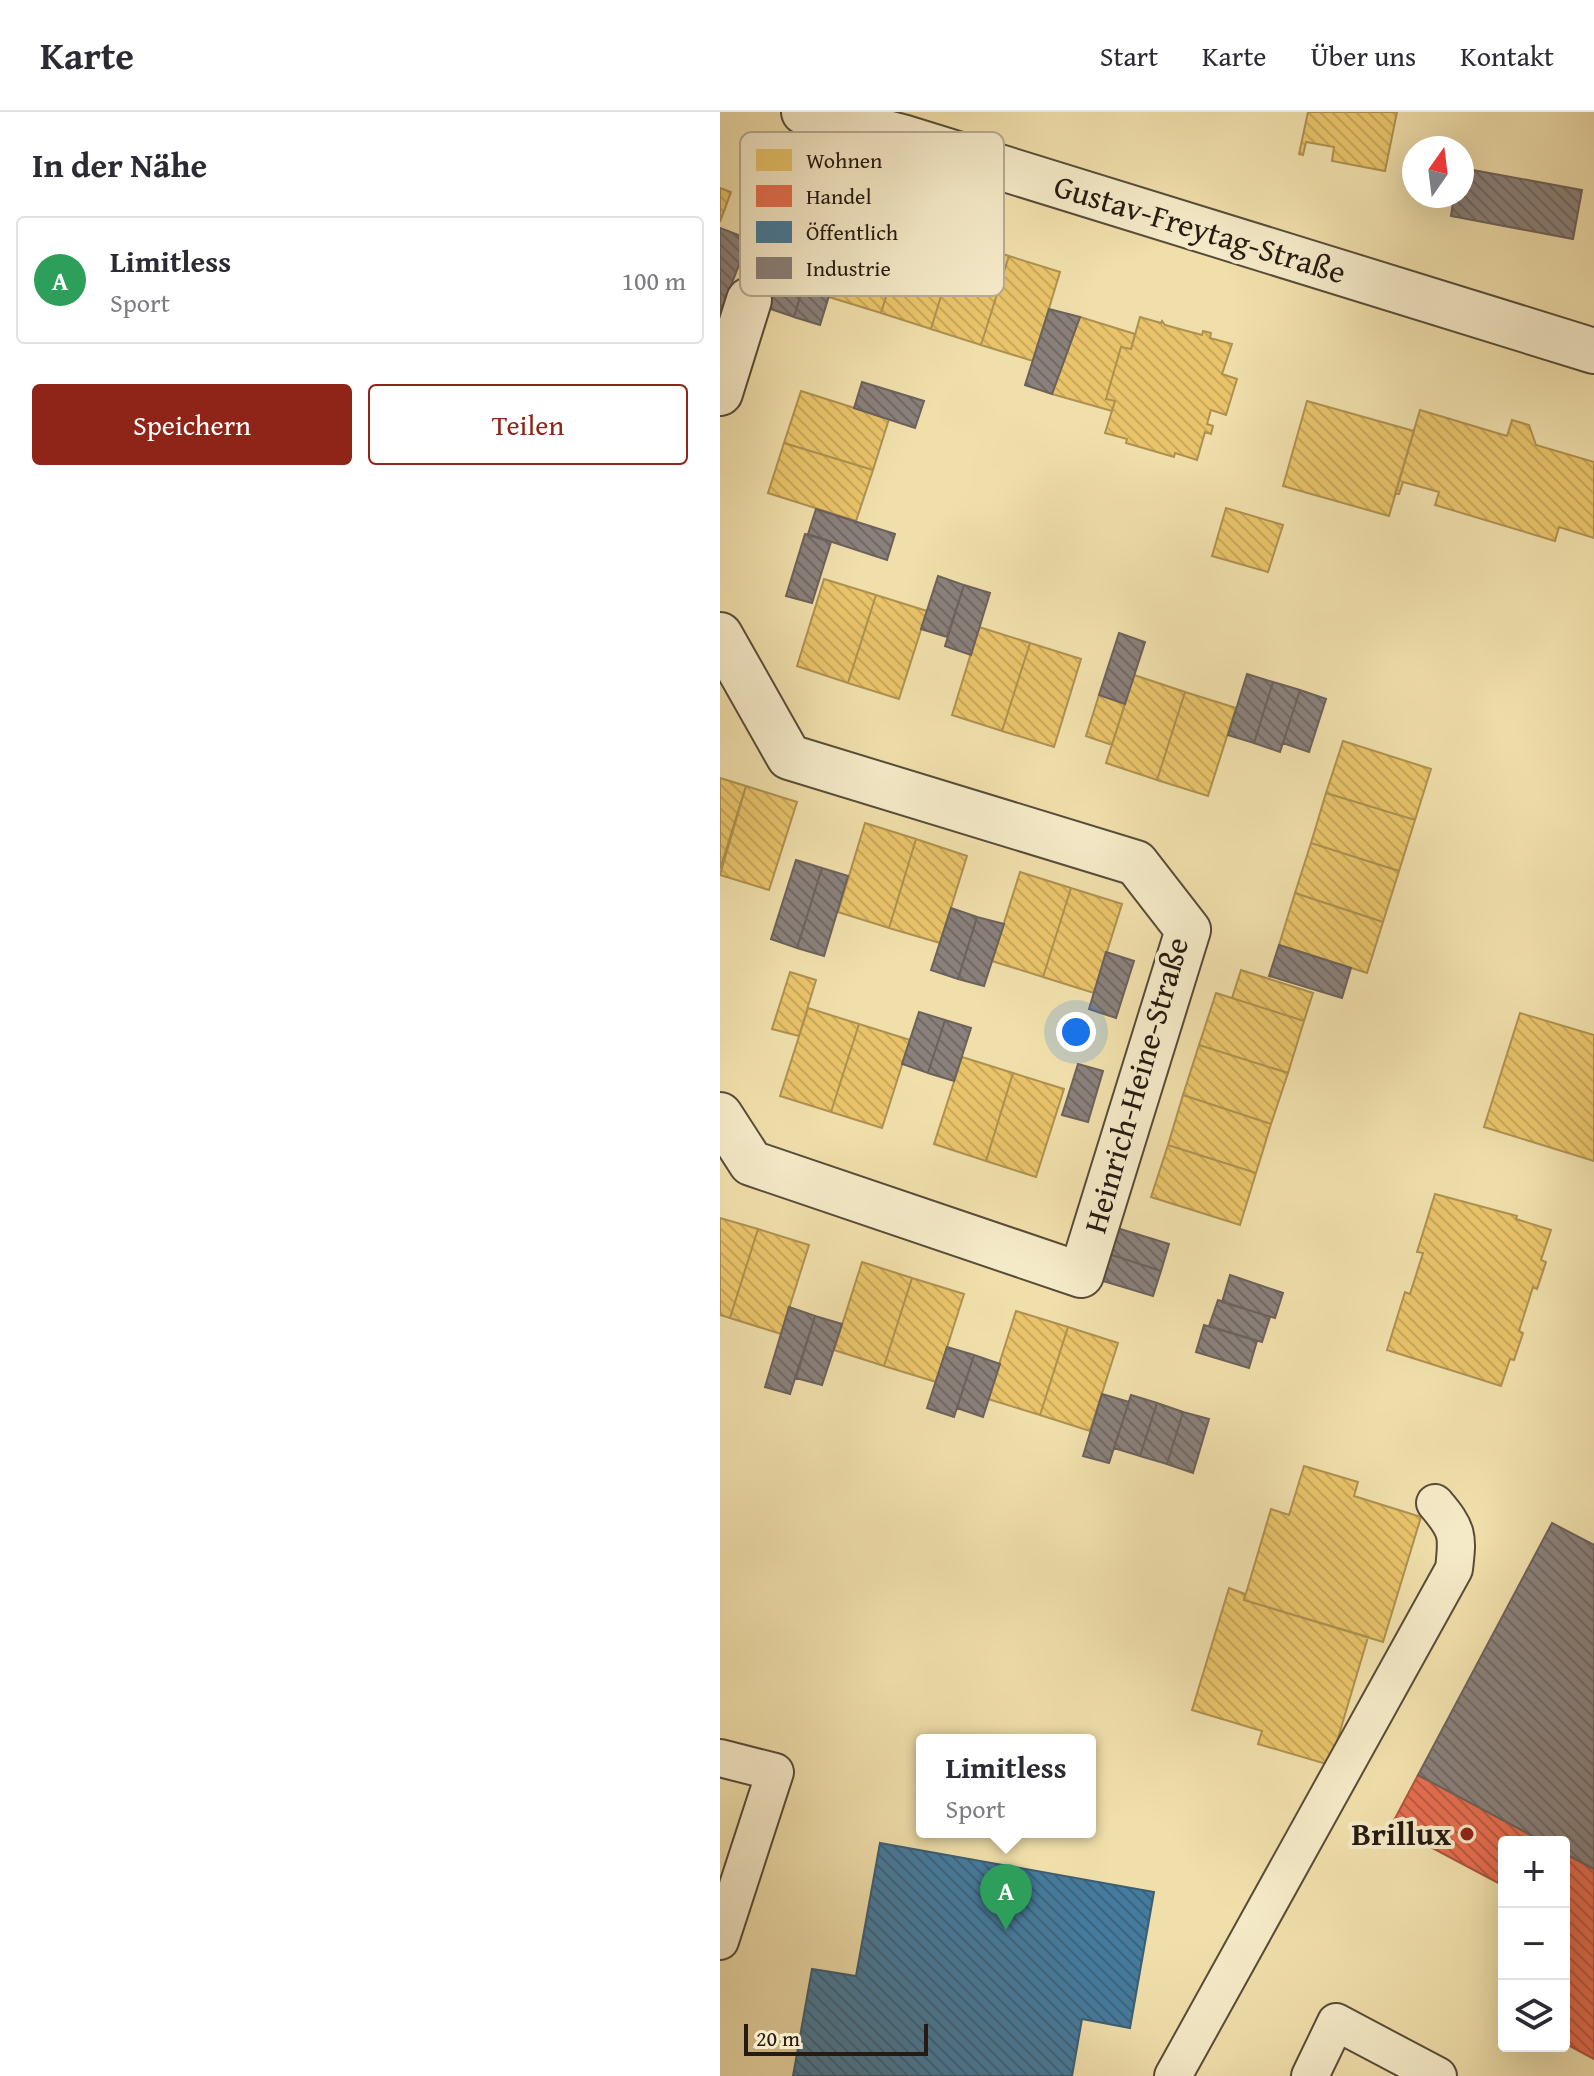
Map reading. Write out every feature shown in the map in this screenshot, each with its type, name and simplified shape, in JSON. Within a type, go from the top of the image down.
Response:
[{"type":"street","name":"Gustav-Freytag-Straße","points":[[805,112],[906,125],[927,132]]},
{"type":"street","name":"Gustav-Freytag-Straße","points":[[1004,157],[1594,351]]},
{"type":"street","points":[[720,393],[749,300]]},
{"type":"street","name":"Heinrich-Heine-Straße","points":[[720,635],[789,757],[1136,863],[1188,930],[1081,1275],[751,1163],[720,1115]]},
{"type":"lane","points":[[1173,2076],[1454,1569],[1457,1545],[1454,1525],[1435,1503]]},
{"type":"lane","points":[[720,1758],[775,1772],[720,1941]]},
{"type":"lane","points":[[1310,2076],[1336,2022],[1438,2076]]},
{"type":"path","points":[[799,132],[805,112]]},
{"type":"path","points":[[749,300],[750,296]]},
{"type":"building: Wohnen","points":[[1308,112],[1397,112],[1385,171],[1332,161],[1334,147],[1306,142],[1303,155],[1299,154]]},
{"type":"building: Wohnen","points":[[720,188],[731,192],[720,222]]},
{"type":"building: Wohnen","points":[[1004,254],[1009,256],[1004,272]]},
{"type":"building: Wohnen","points":[[1009,256],[1060,272],[1033,361],[981,345],[996,296],[1004,296],[1004,272]]},
{"type":"building: Wohnen","points":[[829,296],[886,296],[881,313]]},
{"type":"building: Wohnen","points":[[886,296],[941,296],[931,329],[881,313]]},
{"type":"building: Wohnen","points":[[941,296],[996,296],[981,345],[931,329]]},
{"type":"building: Wohnen","points":[[1080,317],[1135,334],[1131,349],[1121,347],[1106,399],[1115,401],[1112,411],[1052,394]]},
{"type":"building: Wohnen","points":[[1140,317],[1202,335],[1203,331],[1211,333],[1210,338],[1232,344],[1222,374],[1237,379],[1226,415],[1211,410],[1207,424],[1213,426],[1211,434],[1205,432],[1197,460],[1175,453],[1174,457],[1126,443],[1127,439],[1105,433],[1115,401],[1106,399],[1121,347],[1131,349]]},
{"type":"building: Wohnen","points":[[801,391],[889,419],[873,470],[784,443]]},
{"type":"building: Wohnen","points":[[1307,401],[1414,431],[1389,516],[1283,486]]},
{"type":"building: Wohnen","points":[[1420,410],[1507,436],[1512,420],[1529,425],[1536,445],[1594,462],[1594,538],[1559,527],[1555,541],[1435,505],[1439,492],[1403,482],[1399,494],[1395,494]]},
{"type":"building: Wohnen","points":[[784,443],[873,470],[856,521],[768,493]]},
{"type":"building: Wohnen","points":[[1226,508],[1283,525],[1268,572],[1212,556]]},
{"type":"building: Wohnen","points":[[824,579],[876,595],[848,683],[797,666]]},
{"type":"building: Wohnen","points":[[876,595],[927,611],[899,699],[848,683]]},
{"type":"building: Wohnen","points":[[979,627],[1030,643],[1002,731],[952,715]]},
{"type":"building: Wohnen","points":[[1030,643],[1081,659],[1054,747],[1002,731]]},
{"type":"building: Wohnen","points":[[1134,675],[1185,692],[1157,780],[1106,763]]},
{"type":"building: Wohnen","points":[[1185,692],[1236,708],[1208,796],[1157,780]]},
{"type":"building: Wohnen","points":[[1099,695],[1125,704],[1112,745],[1086,736]]},
{"type":"building: Wohnen","points":[[1343,741],[1431,769],[1415,820],[1326,793]]},
{"type":"building: Wohnen","points":[[720,778],[746,786],[720,869]]},
{"type":"building: Wohnen","points":[[746,786],[797,802],[769,890],[720,875]]},
{"type":"building: Wohnen","points":[[1326,793],[1415,820],[1399,871],[1311,843]]},
{"type":"building: Wohnen","points":[[865,823],[916,839],[889,928],[838,912]]},
{"type":"building: Wohnen","points":[[916,839],[967,856],[940,943],[889,928]]},
{"type":"building: Wohnen","points":[[1311,843],[1399,871],[1383,922],[1295,893]]},
{"type":"building: Wohnen","points":[[1020,872],[1071,888],[1043,977],[992,961]]},
{"type":"building: Wohnen","points":[[1071,888],[1122,904],[1094,993],[1043,977]]},
{"type":"building: Wohnen","points":[[1295,893],[1383,922],[1367,973],[1279,945]]},
{"type":"building: Wohnen","points":[[1241,970],[1313,993],[1304,1021],[1232,998]]},
{"type":"building: Wohnen","points":[[790,972],[816,980],[799,1036],[772,1029]]},
{"type":"building: Wohnen","points":[[1216,993],[1304,1021],[1288,1073],[1199,1045]]},
{"type":"building: Wohnen","points":[[808,1008],[859,1024],[831,1112],[780,1096]]},
{"type":"building: Wohnen","points":[[1520,1013],[1594,1035],[1594,1161],[1484,1127]]},
{"type":"building: Wohnen","points":[[859,1024],[910,1040],[882,1128],[831,1112]]},
{"type":"building: Wohnen","points":[[1199,1045],[1288,1073],[1271,1124],[1183,1095]]},
{"type":"building: Wohnen","points":[[962,1057],[1013,1073],[986,1161],[934,1144]]},
{"type":"building: Wohnen","points":[[1013,1073],[1064,1089],[1036,1177],[986,1161]]},
{"type":"building: Wohnen","points":[[1183,1095],[1271,1124],[1256,1173],[1168,1145]]},
{"type":"building: Wohnen","points":[[1168,1145],[1256,1173],[1240,1225],[1151,1197]]},
{"type":"building: Wohnen","points":[[1435,1194],[1517,1216],[1516,1219],[1551,1230],[1541,1260],[1546,1262],[1537,1289],[1533,1287],[1519,1331],[1523,1333],[1501,1386],[1387,1350],[1405,1292],[1410,1294],[1423,1253],[1417,1252]]},
{"type":"building: Wohnen","points":[[720,1218],[758,1229],[730,1318],[720,1315]]},
{"type":"building: Wohnen","points":[[758,1229],[809,1245],[781,1334],[730,1318]]},
{"type":"building: Wohnen","points":[[862,1262],[912,1278],[884,1366],[834,1350]]},
{"type":"building: Wohnen","points":[[912,1278],[964,1294],[936,1382],[884,1366]]},
{"type":"building: Wohnen","points":[[1016,1311],[1068,1327],[1040,1415],[988,1399]]},
{"type":"building: Wohnen","points":[[1068,1327],[1118,1343],[1090,1431],[1040,1415]]},
{"type":"building: Wohnen","points":[[1304,1466],[1358,1482],[1354,1496],[1421,1517],[1383,1642],[1244,1600],[1271,1509],[1289,1515]]},
{"type":"building: Wohnen","points":[[1229,1588],[1245,1594],[1244,1600],[1368,1637],[1330,1765],[1258,1744],[1262,1731],[1192,1710]]},
{"type":"building: Handel","name":"Brillux","points":[[1418,1775],[1533,1836],[1498,1836],[1498,1883],[1391,1826]]},
{"type":"building: Handel","points":[[1570,1856],[1594,1869],[1594,2059],[1570,2046]]},
{"type":"building: Öffentlich","points":[[880,1843],[1154,1892],[1130,2028],[1082,2019],[1072,2076],[793,2076],[812,1969],[856,1976]]},
{"type":"building: Industrie","points":[[1474,170],[1582,190],[1573,239],[1451,216],[1452,208],[1474,208]]},
{"type":"building: Industrie","points":[[720,228],[740,236],[740,262],[720,314]]},
{"type":"building: Industrie","points":[[772,296],[800,296],[794,317],[768,308]]},
{"type":"building: Industrie","points":[[800,296],[829,296],[820,325],[794,317]]},
{"type":"building: Industrie","points":[[1049,309],[1080,317],[1052,394],[1025,385]]},
{"type":"building: Industrie","points":[[862,382],[924,401],[915,428],[854,408]]},
{"type":"building: Industrie","points":[[816,509],[895,534],[887,560],[808,534]]},
{"type":"building: Industrie","points":[[805,534],[831,542],[812,603],[786,596]]},
{"type":"building: Industrie","points":[[938,576],[964,585],[947,637],[921,629]]},
{"type":"building: Industrie","points":[[964,585],[990,593],[971,655],[945,646]]},
{"type":"building: Industrie","points":[[1119,633],[1145,642],[1125,704],[1099,695]]},
{"type":"building: Industrie","points":[[1247,674],[1273,682],[1254,743],[1228,735]]},
{"type":"building: Industrie","points":[[1273,682],[1300,690],[1280,752],[1254,743]]},
{"type":"building: Industrie","points":[[1300,690],[1326,699],[1309,752],[1283,743]]},
{"type":"building: Industrie","points":[[796,860],[822,868],[797,948],[771,939]]},
{"type":"building: Industrie","points":[[822,868],[848,876],[824,956],[797,948]]},
{"type":"building: Industrie","points":[[951,908],[977,917],[958,979],[931,970]]},
{"type":"building: Industrie","points":[[977,917],[1004,924],[984,986],[958,979]]},
{"type":"building: Industrie","points":[[1279,945],[1351,968],[1342,998],[1269,976]]},
{"type":"building: Industrie","points":[[1106,952],[1134,961],[1116,1018],[1089,1009]]},
{"type":"building: Industrie","points":[[919,1012],[945,1020],[928,1073],[902,1064]]},
{"type":"building: Industrie","points":[[945,1020],[971,1028],[954,1081],[928,1073]]},
{"type":"building: Industrie","points":[[1078,1064],[1103,1071],[1088,1122],[1062,1115]]},
{"type":"building: Industrie","points":[[1117,1228],[1169,1244],[1161,1271],[1109,1254]]},
{"type":"building: Industrie","points":[[1109,1254],[1161,1271],[1153,1296],[1100,1280]]},
{"type":"building: Industrie","points":[[1230,1275],[1283,1293],[1275,1318],[1222,1302]]},
{"type":"building: Industrie","points":[[1218,1300],[1270,1317],[1262,1342],[1209,1326]]},
{"type":"building: Industrie","points":[[789,1307],[815,1316],[790,1394],[765,1387]]},
{"type":"building: Industrie","points":[[815,1316],[842,1324],[822,1385],[796,1378]]},
{"type":"building: Industrie","points":[[1204,1325],[1257,1341],[1249,1368],[1196,1352]]},
{"type":"building: Industrie","points":[[947,1347],[974,1355],[954,1417],[927,1408]]},
{"type":"building: Industrie","points":[[974,1355],[1000,1364],[983,1417],[957,1408]]},
{"type":"building: Industrie","points":[[1102,1394],[1129,1402],[1109,1463],[1083,1456]]},
{"type":"building: Industrie","points":[[1131,1395],[1157,1403],[1140,1456],[1114,1448]]},
{"type":"building: Industrie","points":[[1157,1403],[1183,1412],[1167,1464],[1140,1456]]},
{"type":"building: Industrie","points":[[1183,1412],[1209,1419],[1193,1473],[1167,1464]]},
{"type":"building: Industrie","points":[[1552,1523],[1594,1545],[1594,1869],[1570,1856],[1570,1836],[1533,1836],[1418,1775]]},
{"type":"place","name":"Brillux","points":[[1467,1834]]},
{"type":"place","name":"Limitless","points":[[1006,1930]]}]
